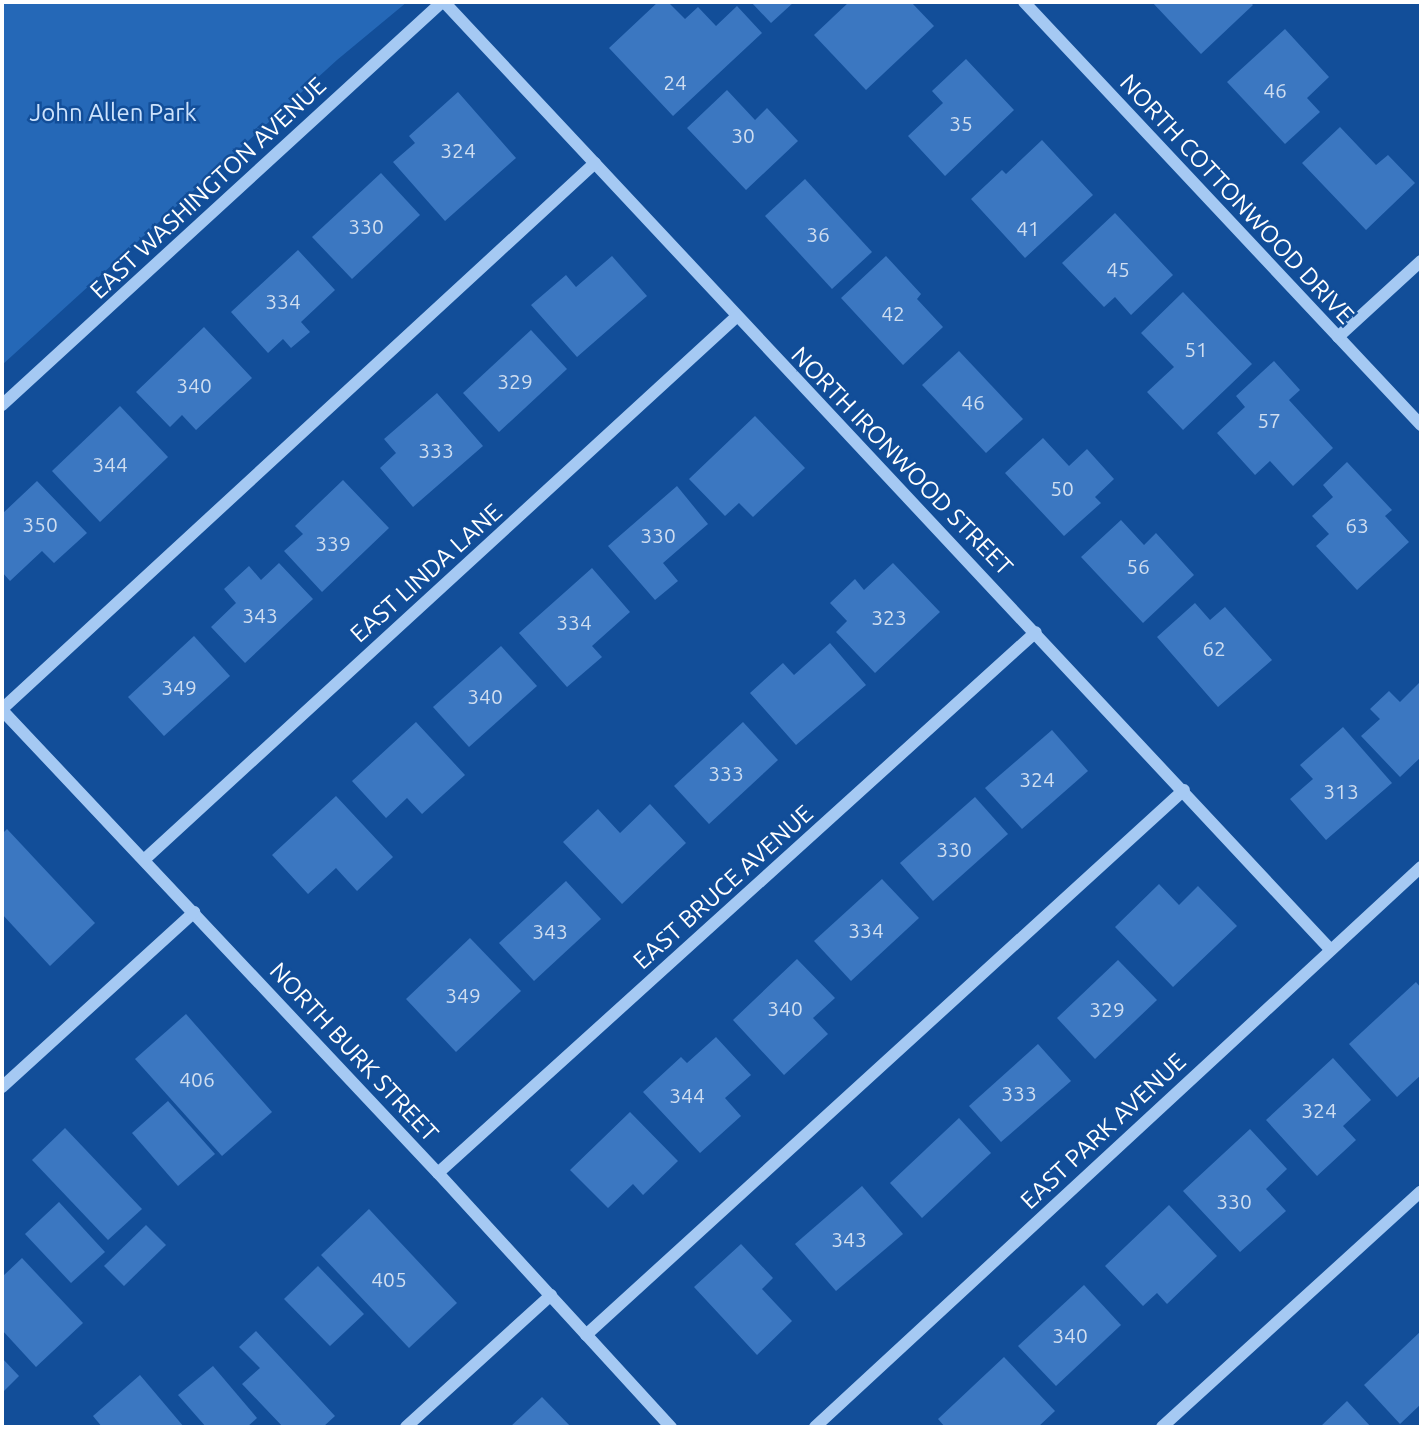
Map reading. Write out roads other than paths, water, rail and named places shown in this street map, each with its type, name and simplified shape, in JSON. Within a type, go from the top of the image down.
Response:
[{"type":"street","name":"NORTH IRONWOOD STREET","points":[[443,2],[736,317],[1184,790],[1330,949]]},
{"type":"street","name":"EAST WASHINGTON AVENUE","points":[[2,405],[443,2]]},
{"type":"street","name":"NORTH COTTONWOOD DRIVE","points":[[1024,2],[1421,425]]},
{"type":"street","points":[[2,709],[595,163]]},
{"type":"street","points":[[1338,337],[1421,261]]},
{"type":"street","name":"EAST LINDA LANE","points":[[145,859],[736,317]]},
{"type":"street","name":"EAST BRUCE AVENUE","points":[[438,1172],[1035,632]]},
{"type":"street","name":"NORTH BURK STREET","points":[[2,709],[438,1172],[671,1427]]},
{"type":"street","points":[[586,1335],[1184,790]]},
{"type":"street","name":"EAST PARK AVENUE","points":[[815,1427],[1421,867]]},
{"type":"street","points":[[2,1087],[194,912]]},
{"type":"street","points":[[1162,1427],[1421,1191]]},
{"type":"street","points":[[406,1427],[551,1295]]},
{"type":"park label","name":"John Allen Park","points":[[113,113]]}]
